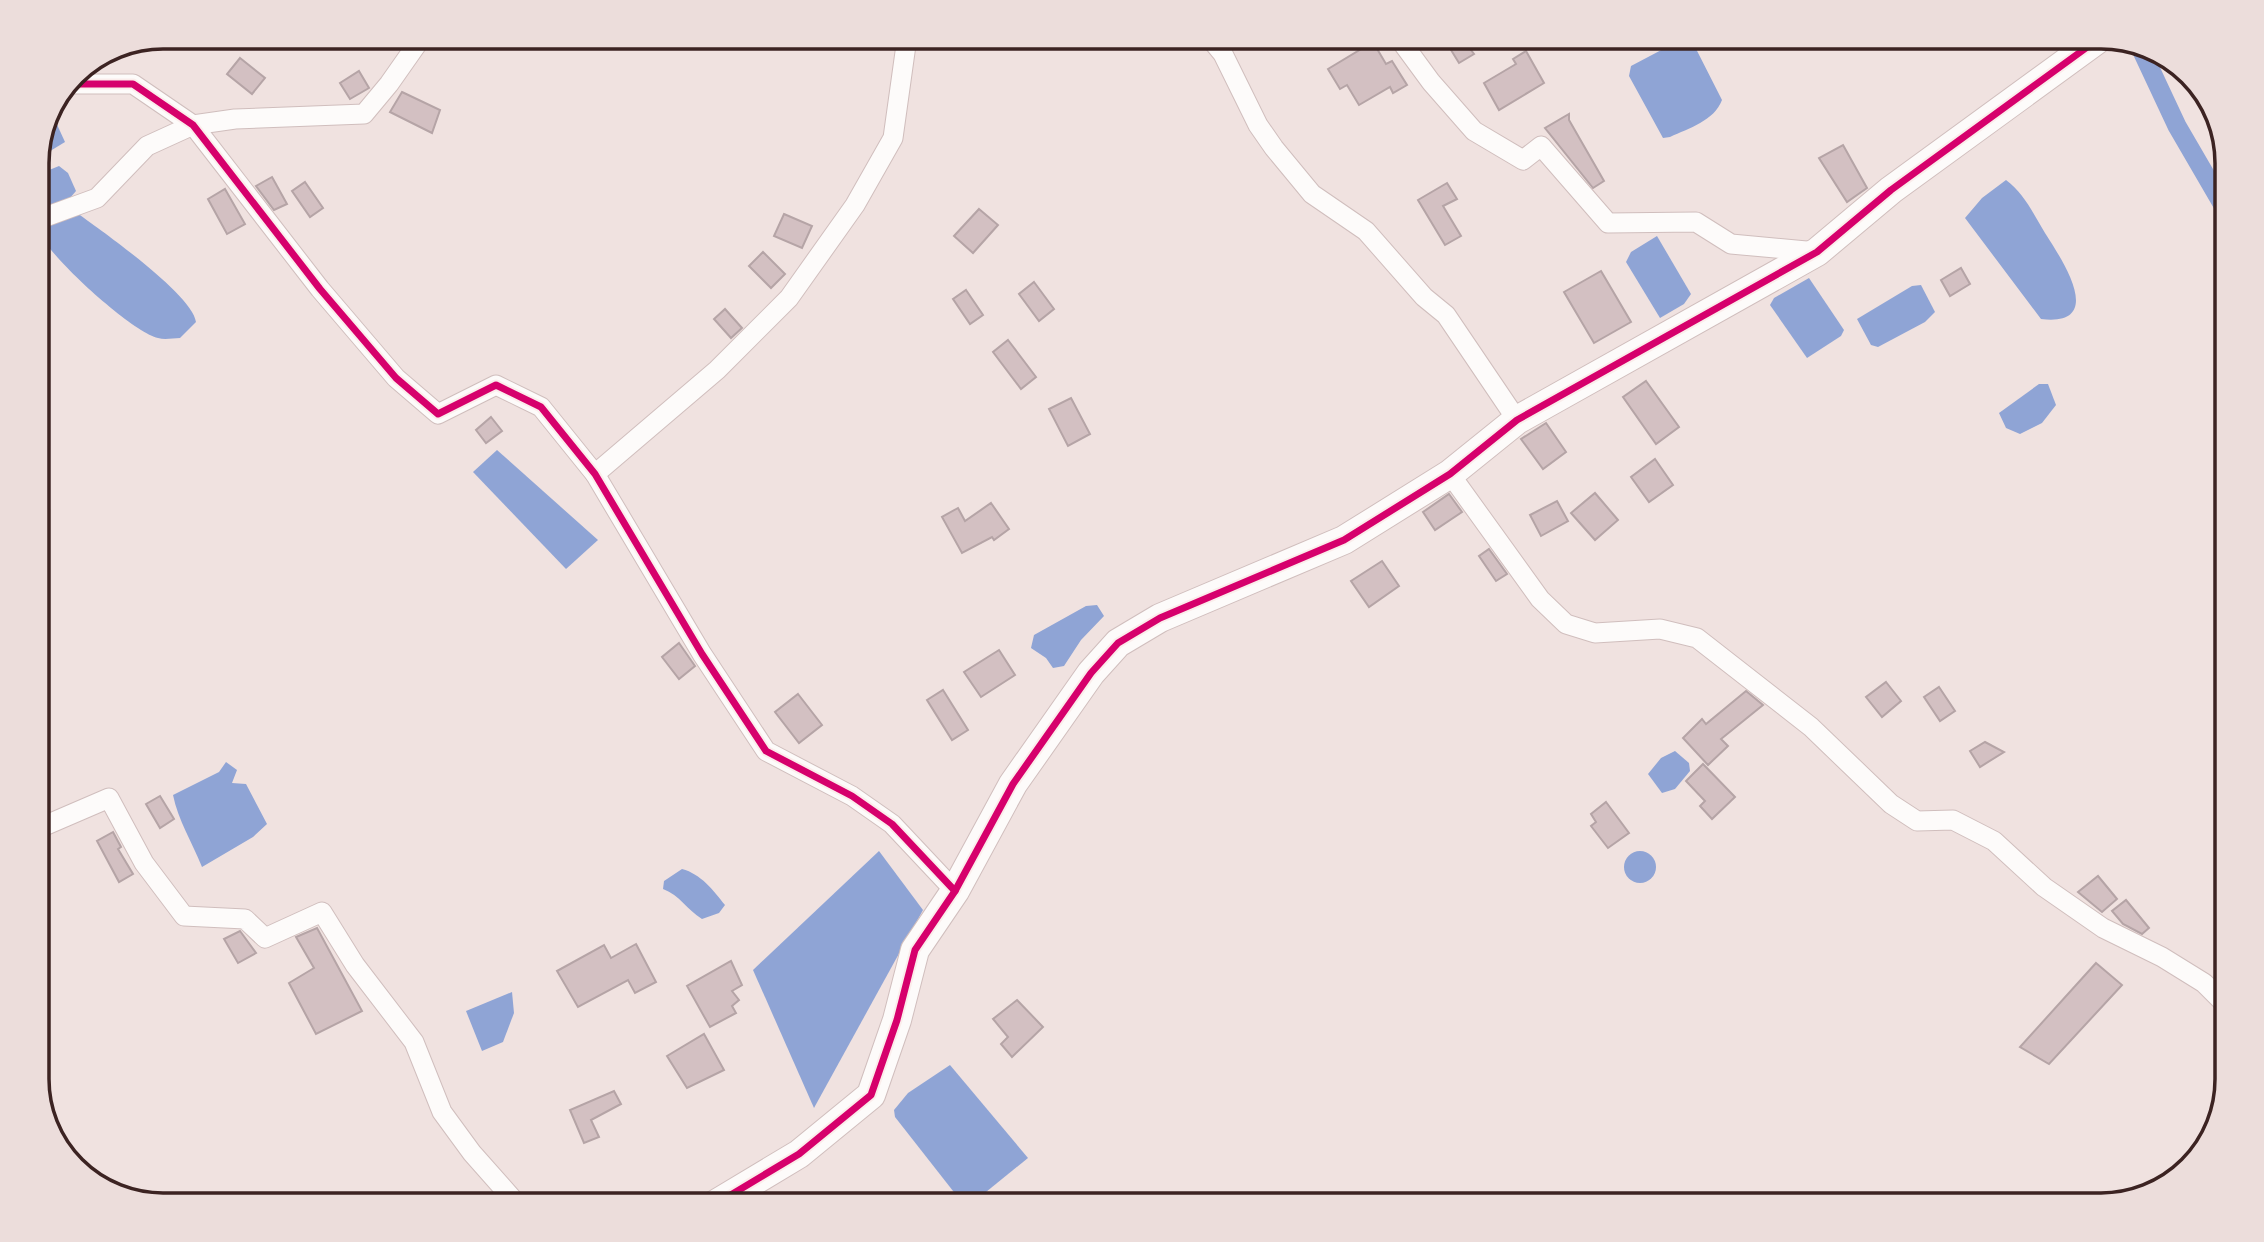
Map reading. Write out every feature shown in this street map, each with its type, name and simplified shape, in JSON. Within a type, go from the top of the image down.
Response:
[{"type":"street","points":[[49,216],[97,198],[147,146],[193,125],[235,119],[363,114],[414,49]]},
{"type":"street","points":[[595,474],[717,370],[789,298],[848,216],[893,138],[905,49]]},
{"type":"street","points":[[1219,49],[1258,125],[1274,148],[1312,194],[1366,231],[1424,297],[1446,315],[1517,420]]},
{"type":"street","points":[[1407,49],[1431,82],[1474,131],[1523,160],[1541,146],[1608,223],[1696,222],[1731,244],[1817,252]]},
{"type":"street","points":[[734,1193],[799,1154],[871,1095],[897,1020],[915,950],[955,891],[1013,784],[1091,673],[1118,643],[1160,618],[1344,540],[1450,474],[1517,420],[1817,252],[1891,190],[2082,49]]},
{"type":"street","points":[[82,84],[133,84],[193,125],[320,289],[407,387],[438,414],[496,385],[541,407],[595,474],[702,654],[765,751],[852,796],[891,824],[955,891]]},
{"type":"street","points":[[1450,474],[1540,599],[1566,624],[1595,633],[1660,629],[1697,638],[1811,727],[1891,804],[1917,821],[1953,820],[1994,841],[2044,887],[2104,928],[2162,957],[2204,983],[2215,994]]},
{"type":"street","points":[[49,824],[109,799],[144,863],[184,916],[245,919],[265,938],[322,912],[355,965],[414,1042],[442,1112],[472,1153],[507,1193]]},
{"type":"water","points":[[1663,49],[1696,49],[1722,100],[1707,119],[1663,138],[1629,76],[1631,66]]},
{"type":"water","points":[[57,124],[65,142],[50,151]]},
{"type":"water","points":[[59,166],[68,173],[76,191],[70,198],[49,206],[49,170]]},
{"type":"water","points":[[2006,180],[2028,205],[2061,258],[2074,288],[2076,302],[2072,312],[2061,319],[2041,319],[1965,218],[1982,198]]},
{"type":"water","points":[[77,213],[164,280],[191,310],[196,322],[180,338],[166,339],[146,333],[129,322],[89,289],[54,253],[49,246],[49,222]]},
{"type":"water","points":[[1657,236],[1691,294],[1684,304],[1660,318],[1626,262],[1631,252]]},
{"type":"water","points":[[1809,278],[1844,330],[1841,336],[1807,358],[1770,305],[1774,298]]},
{"type":"water","points":[[1921,285],[1935,312],[1925,322],[1878,347],[1871,345],[1857,319],[1912,286]]},
{"type":"water","points":[[2039,384],[2048,384],[2056,405],[2042,423],[2020,434],[2006,428],[1999,413]]},
{"type":"water","points":[[497,450],[598,540],[566,569],[473,472]]},
{"type":"water","points":[[1097,605],[1104,616],[1081,640],[1064,666],[1053,668],[1046,658],[1031,648],[1034,635],[1086,606]]},
{"type":"water","points":[[1675,751],[1689,763],[1690,771],[1675,789],[1662,793],[1648,774],[1661,758]]},
{"type":"water","points":[[226,762],[237,770],[232,783],[246,784],[267,824],[253,837],[202,867],[173,795],[219,772]]},
{"type":"water","points":[[879,851],[923,910],[814,1108],[753,970]]},
{"type":"water","points":[[1640,851],[1651,856],[1656,867],[1651,878],[1640,883],[1629,878],[1624,867],[1629,856]]},
{"type":"water","points":[[682,869],[701,879],[716,894],[725,905],[719,913],[702,919],[663,889],[664,881]]},
{"type":"water","points":[[512,992],[514,1013],[503,1042],[482,1051],[466,1011]]},
{"type":"water","points":[[950,1065],[1028,1158],[985,1193],[955,1193],[895,1117],[894,1110],[908,1093]]},
{"type":"building","points":[[1361,49],[1377,49],[1386,64],[1392,61],[1407,85],[1393,93],[1390,87],[1359,105],[1347,85],[1340,89],[1328,69]]},
{"type":"building","points":[[1450,49],[1473,49],[1474,54],[1459,63]]},
{"type":"building","points":[[1526,51],[1544,83],[1499,110],[1484,83],[1516,64],[1513,59]]},
{"type":"building","points":[[240,58],[265,78],[252,94],[227,74]]},
{"type":"building","points":[[359,71],[369,88],[350,99],[340,83]]},
{"type":"building","points":[[402,92],[440,110],[432,133],[390,112]]},
{"type":"building","points":[[1569,114],[1569,120],[1604,181],[1593,188],[1545,128]]},
{"type":"building","points":[[1843,145],[1867,188],[1847,202],[1819,158]]},
{"type":"building","points":[[272,177],[287,204],[274,210],[256,186]]},
{"type":"building","points":[[305,182],[323,208],[310,217],[292,191]]},
{"type":"building","points":[[1447,183],[1457,199],[1443,206],[1461,236],[1445,245],[1418,200]]},
{"type":"building","points":[[225,189],[245,224],[227,234],[208,199]]},
{"type":"building","points":[[979,209],[998,225],[973,253],[954,236]]},
{"type":"building","points":[[784,214],[812,226],[802,248],[774,236]]},
{"type":"building","points":[[763,252],[785,274],[771,288],[749,266]]},
{"type":"building","points":[[1961,268],[1970,284],[1950,296],[1941,280]]},
{"type":"building","points":[[1601,271],[1631,322],[1594,343],[1564,292]]},
{"type":"building","points":[[1034,282],[1054,309],[1039,321],[1019,294]]},
{"type":"building","points":[[966,290],[983,315],[970,324],[953,299]]},
{"type":"building","points":[[725,309],[742,328],[731,338],[714,319]]},
{"type":"building","points":[[1008,340],[1036,377],[1021,389],[993,352]]},
{"type":"building","points":[[1646,381],[1679,427],[1656,444],[1623,397]]},
{"type":"building","points":[[1071,398],[1090,434],[1068,446],[1049,409]]},
{"type":"building","points":[[491,417],[502,431],[486,443],[476,430]]},
{"type":"building","points":[[1546,423],[1566,452],[1543,469],[1521,439]]},
{"type":"building","points":[[1655,459],[1673,485],[1649,502],[1631,477]]},
{"type":"building","points":[[1595,493],[1618,520],[1595,540],[1571,513]]},
{"type":"building","points":[[1449,494],[1462,512],[1435,530],[1423,512]]},
{"type":"building","points":[[1557,501],[1568,521],[1541,536],[1530,515]]},
{"type":"building","points":[[991,503],[1009,529],[994,540],[992,537],[962,553],[942,517],[958,508],[965,521]]},
{"type":"building","points":[[1489,549],[1507,574],[1496,581],[1479,556]]},
{"type":"building","points":[[1382,561],[1399,586],[1369,607],[1351,581]]},
{"type":"building","points":[[679,643],[695,666],[679,679],[662,657]]},
{"type":"building","points":[[999,650],[1015,675],[981,697],[964,672]]},
{"type":"building","points":[[1886,682],[1901,701],[1882,717],[1866,697]]},
{"type":"building","points":[[1939,687],[1955,711],[1940,721],[1924,697]]},
{"type":"building","points":[[943,690],[968,730],[952,740],[927,700]]},
{"type":"building","points":[[1746,691],[1763,705],[1721,739],[1728,746],[1708,765],[1683,738],[1702,719],[1706,724]]},
{"type":"building","points":[[798,694],[822,725],[799,743],[775,712]]},
{"type":"building","points":[[1985,742],[2004,752],[1980,767],[1970,751]]},
{"type":"building","points":[[1703,764],[1735,797],[1712,819],[1700,806],[1705,801],[1686,781]]},
{"type":"building","points":[[160,796],[174,819],[160,828],[146,804]]},
{"type":"building","points":[[1606,802],[1629,833],[1608,848],[1591,826],[1596,822],[1591,814]]},
{"type":"building","points":[[113,832],[121,847],[118,849],[133,874],[119,882],[97,841]]},
{"type":"building","points":[[2098,876],[2117,899],[2102,912],[2078,892]]},
{"type":"building","points":[[2126,900],[2149,928],[2142,934],[2123,924],[2112,911]]},
{"type":"building","points":[[317,928],[362,1011],[316,1034],[289,983],[314,968],[296,937]]},
{"type":"building","points":[[240,931],[256,953],[238,963],[224,939]]},
{"type":"building","points":[[636,944],[656,982],[635,993],[628,980],[578,1007],[557,971],[604,945],[611,958]]},
{"type":"building","points":[[731,961],[742,985],[732,991],[739,1000],[732,1006],[736,1013],[710,1027],[687,986]]},
{"type":"building","points":[[2096,963],[2122,985],[2049,1064],[2020,1047]]},
{"type":"building","points":[[1017,1000],[1043,1027],[1012,1057],[1001,1044],[1008,1037],[993,1019]]},
{"type":"building","points":[[704,1034],[724,1070],[687,1088],[667,1056]]},
{"type":"building","points":[[614,1091],[621,1104],[591,1120],[599,1137],[584,1143],[570,1110]]},
{"type":"waterway","points":[[2146,59],[2177,126],[2215,191]]},
{"type":"cycle path","points":[[734,1193],[799,1154],[871,1095],[897,1020],[915,950],[955,891],[1013,784],[1091,673],[1118,643],[1160,618],[1344,540],[1450,474],[1517,420],[1817,252],[1891,190],[2085,49]]},
{"type":"cycle path","points":[[82,84],[133,84],[193,125],[320,289],[396,378],[438,414],[496,385],[541,407],[595,474],[702,654],[766,751],[852,796],[892,824],[955,891]]}]
